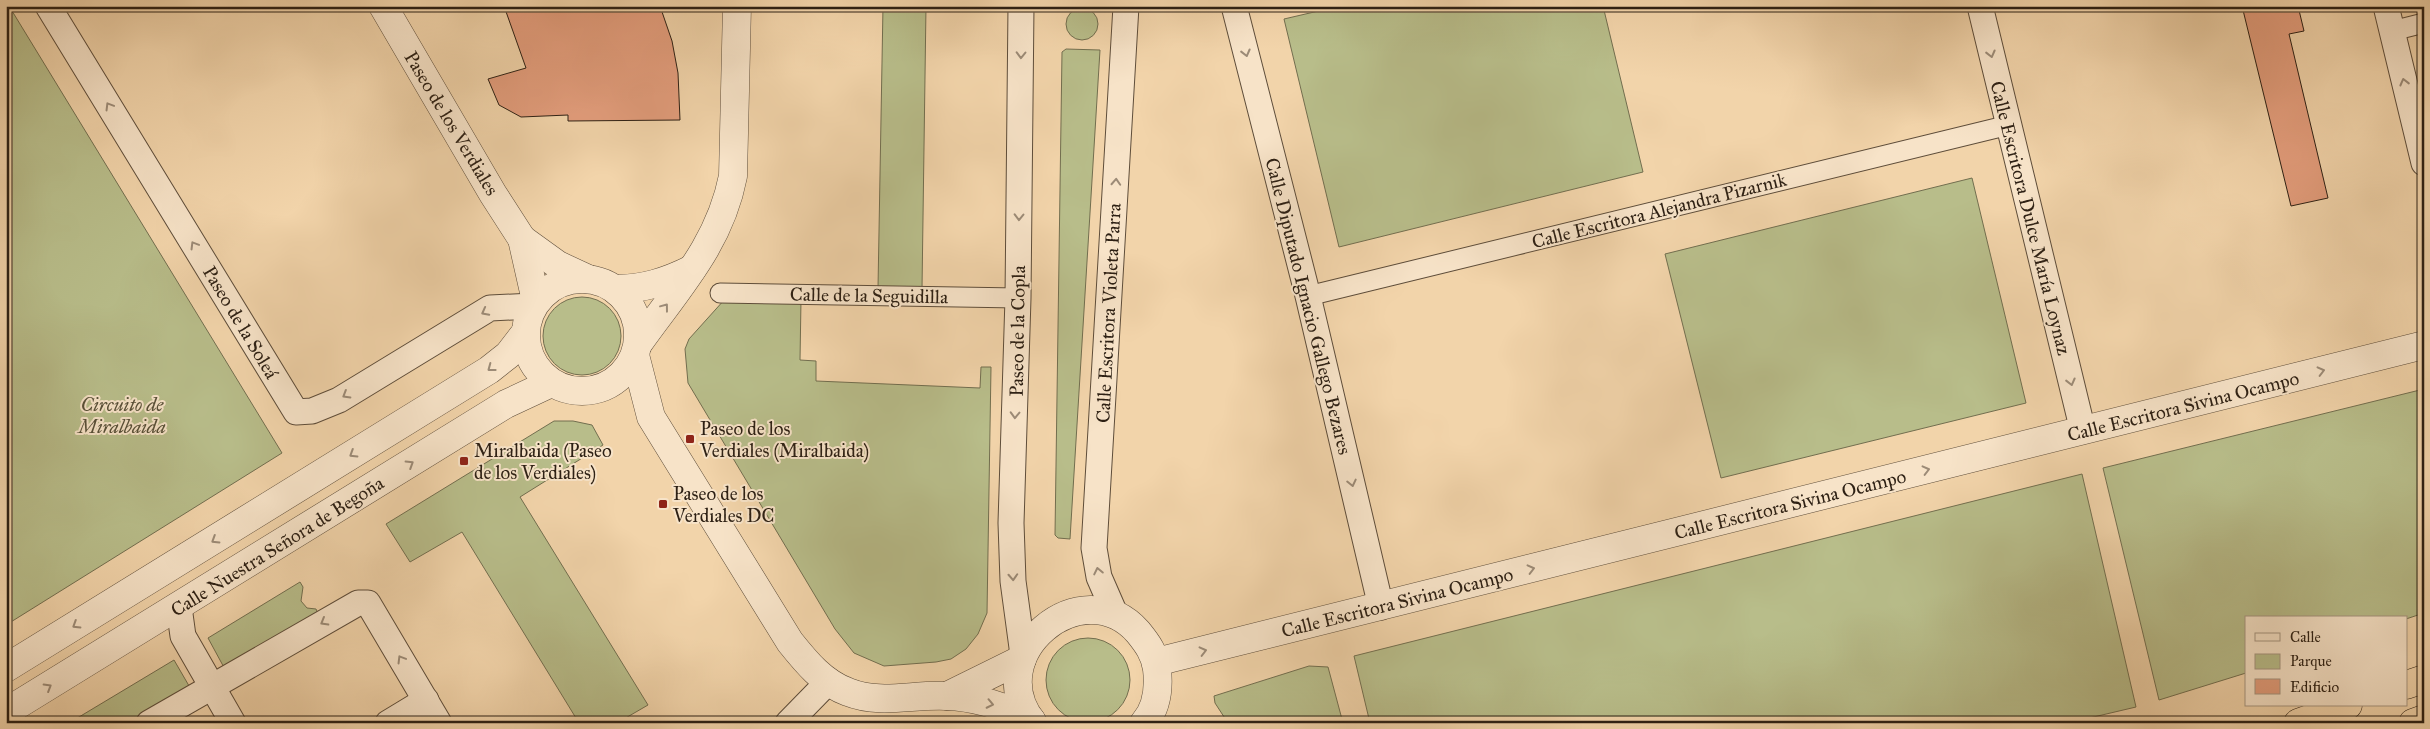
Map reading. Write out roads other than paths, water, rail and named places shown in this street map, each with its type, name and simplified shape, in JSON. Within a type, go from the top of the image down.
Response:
[{"type":"highway","points":[[2408,684],[2424,679]]},
{"type":"highway","points":[[2298,723],[2345,706]]},
{"type":"highway","points":[[2413,723],[2424,719]]},
{"type":"street","name":"Paseo de la Soleá","points":[[48,6],[296,412],[312,411],[339,400],[490,308],[535,303]]},
{"type":"street","name":"Paseo de los Verdiales","points":[[383,6],[522,239],[535,303]]},
{"type":"street","points":[[737,6],[733,176],[729,200],[720,223],[692,269],[636,350],[627,369],[616,380],[603,388],[585,392],[567,390],[551,383],[536,370],[528,352],[525,333],[535,303],[551,288],[569,280],[588,279],[602,282],[614,289],[626,300],[634,313],[638,329],[636,350],[651,417],[790,642],[810,666],[829,682],[846,692],[866,698],[888,700],[947,696],[996,705],[1012,710],[1032,722]]},
{"type":"street","name":"Paseo de la Copla","points":[[1021,6],[1018,298],[1011,523],[1013,581],[1023,657]]},
{"type":"street","name":"Calle Escritora Violeta Parra","points":[[1116,616],[1099,577],[1094,548],[1126,6]]},
{"type":"street","name":"Calle Diputado Ignacio Gallego Bezares","points":[[1234,6],[1308,296],[1381,607]]},
{"type":"street","name":"Calle Escritora Dulce María Loynaz","points":[[1980,6],[2083,431]]},
{"type":"street","points":[[2386,6],[2424,163]]},
{"type":"street","points":[[2392,31],[2424,23]]},
{"type":"street","name":"Calle Escritora Alejandra Pizarnik","points":[[1308,296],[2009,125]]},
{"type":"street","name":"Paseo de los Verdiales","points":[[522,239],[558,264],[588,279]]},
{"type":"street","points":[[614,289],[636,289],[660,283],[692,269]]},
{"type":"street","name":"Calle de la Seguidilla","points":[[720,293],[1018,298]]},
{"type":"street","name":"Calle Nuestra Señora de Begoña","points":[[6,668],[488,370],[508,355],[525,333]]},
{"type":"street","name":"Calle Escritora Sivina Ocampo","points":[[1156,662],[2424,345]]},
{"type":"street","name":"Calle Nuestra Señora de Begoña","points":[[6,712],[506,404],[551,383]]},
{"type":"street","points":[[603,388],[651,417]]},
{"type":"street","points":[[149,723],[358,603],[368,603],[439,723]]},
{"type":"street","points":[[179,606],[183,636],[233,723]]},
{"type":"street","points":[[1032,722],[1023,706],[1019,691],[1019,675],[1023,657],[1032,639],[1045,625],[1061,616],[1079,611],[1098,611],[1116,616],[1134,627],[1147,643],[1156,662],[1159,682],[1156,702],[1144,723]]},
{"type":"street","points":[[947,696],[1023,657]]},
{"type":"street","points":[[788,723],[829,682]]},
{"type":"street","points":[[388,723],[426,700]]},
{"type":"place","name":"Paseo de los Verdiales (Miralbaida)","points":[[690,439]]},
{"type":"place","name":"Miralbaida (Paseo de los Verdiales)","points":[[464,461]]},
{"type":"place","name":"Paseo de los Verdiales DC","points":[[663,504]]},
{"type":"park label","name":"Circuito de Miralbaida","points":[[122,415]]}]
